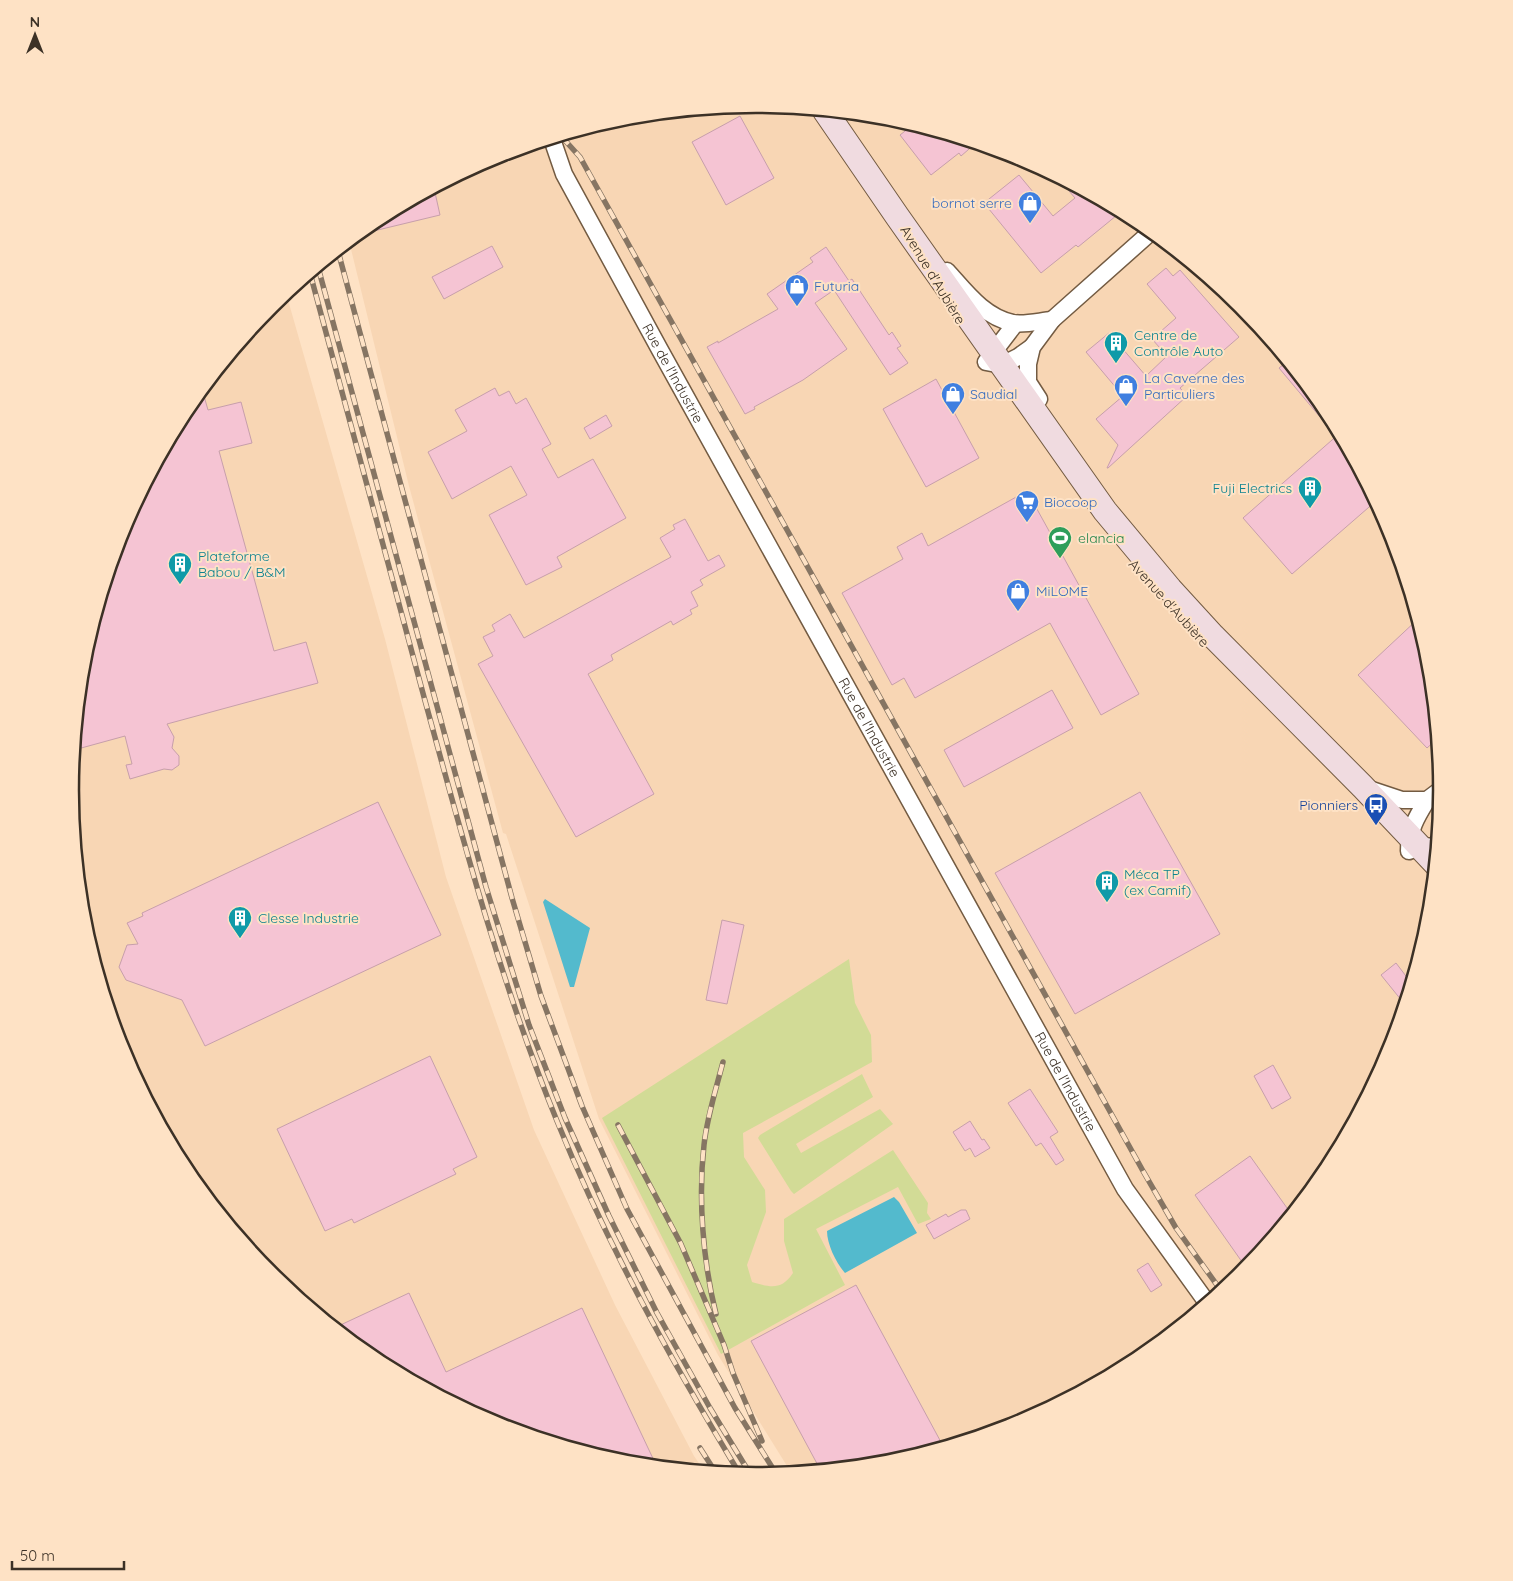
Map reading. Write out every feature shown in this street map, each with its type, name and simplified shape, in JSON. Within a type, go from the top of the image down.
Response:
[{"type":"main road","name":"Avenue d'Aubière","points":[[829,117],[994,360],[1105,511],[1170,589],[1213,636],[1430,858]]},
{"type":"main road","name":"Avenue d'Aubière","points":[[994,360],[1042,446],[1095,517],[1166,603],[1419,845],[1429,869]]},
{"type":"street","name":"Rue de l'Industrie","points":[[554,144],[564,174],[655,342],[1125,1189],[1204,1299]]},
{"type":"street","name":"Avenue d'Aubière","points":[[897,216],[978,305],[998,318],[1015,324],[1052,320]]},
{"type":"street","points":[[1052,320],[1146,236]]},
{"type":"street","name":"Avenue d'Aubière","points":[[1052,320],[1032,347],[1028,364],[1028,382],[1105,511]]},
{"type":"street","points":[[994,360],[1015,324]]},
{"type":"street","points":[[994,360],[1032,347]]},
{"type":"street","points":[[1363,787],[1402,800],[1427,800]]},
{"type":"street","points":[[1419,845],[1416,818],[1427,800],[1434,795]]},
{"type":"shaded area","points":[[712,114],[801,114],[889,126],[932,136],[1016,164],[1095,204],[1133,227],[1169,253],[1236,311],[1294,378],[1320,414],[1364,491],[1383,531],[1411,615],[1421,658],[1433,746],[1434,790],[1433,835],[1421,923],[1411,966],[1383,1050],[1343,1129],[1320,1167],[1294,1203],[1236,1270],[1169,1328],[1133,1354],[1056,1398],[1016,1417],[932,1445],[889,1455],[845,1462],[788,1467],[718,1355],[599,1119],[506,834],[503,833],[409,486],[351,248],[380,227],[418,204],[497,164],[581,136],[624,126]]},
{"type":"shaded area","points":[[288,301],[385,639],[446,877],[534,1130],[615,1305],[701,1466],[624,1455],[581,1445],[497,1417],[418,1377],[380,1354],[344,1328],[277,1270],[219,1203],[193,1167],[149,1090],[130,1050],[115,1008],[102,966],[92,923],[80,835],[80,746],[92,658],[102,615],[130,531],[170,452],[193,414],[219,378],[247,344]]},
{"type":"green space","points":[[849,959],[855,1003],[871,1035],[872,1062],[743,1133],[744,1157],[765,1190],[766,1212],[747,1265],[752,1282],[770,1286],[780,1285],[789,1279],[793,1273],[784,1241],[784,1219],[893,1150],[928,1203],[927,1213],[931,1219],[918,1224],[898,1187],[816,1229],[845,1285],[721,1354],[602,1118]]},
{"type":"green space","points":[[862,1074],[873,1097],[796,1144],[801,1153],[880,1109],[893,1124],[794,1194],[758,1138],[760,1135]]},
{"type":"water","points":[[545,899],[590,928],[574,987],[570,987],[543,902]]},
{"type":"water","points":[[894,1197],[899,1202],[917,1233],[845,1273],[833,1253],[827,1231]]},
{"type":"building","points":[[740,116],[774,178],[726,205],[692,142]]},
{"type":"building","points":[[906,130],[970,148],[961,156],[959,153],[931,175],[900,135]]},
{"type":"building","name":"bornot serre","points":[[1019,175],[1053,216],[1075,198],[1067,189],[1115,216],[1078,247],[1076,245],[1041,273],[984,203]]},
{"type":"building","points":[[435,195],[440,215],[375,231]]},
{"type":"building","points":[[492,246],[503,267],[444,299],[432,277]]},
{"type":"building","points":[[826,247],[849,281],[852,279],[889,335],[892,332],[901,346],[897,348],[908,363],[890,375],[834,290],[815,303],[847,349],[803,380],[745,414],[707,347],[718,341],[718,343],[778,309],[767,294],[813,262],[810,258]]},
{"type":"building","points":[[1166,268],[1173,276],[1180,270],[1239,337],[1180,388],[1187,396],[1107,468],[1118,445],[1096,419],[1123,396],[1086,352],[1109,333],[1146,376],[1167,356],[1152,339],[1176,318],[1147,284]]},
{"type":"building","points":[[1283,365],[1320,414],[1320,417],[1279,368]]},
{"type":"building","points":[[936,379],[979,458],[926,487],[883,409]]},
{"type":"building","points":[[495,388],[499,396],[509,391],[516,404],[526,398],[551,444],[542,449],[558,478],[593,459],[626,518],[557,557],[562,567],[526,585],[489,515],[527,495],[511,466],[452,499],[428,452],[467,431],[455,410]]},
{"type":"building","name":"Plateforme Babou / B&M","points":[[205,398],[208,410],[241,402],[252,443],[219,451],[274,651],[306,642],[318,683],[167,724],[174,737],[172,748],[179,756],[179,765],[172,770],[164,769],[130,779],[126,765],[132,764],[125,736],[80,748],[92,658],[102,615],[115,573],[130,531],[149,491],[170,452]]},
{"type":"building","points":[[606,415],[612,426],[590,439],[584,428]]},
{"type":"building","name":"Fuji Electrics","points":[[1334,438],[1371,505],[1292,574],[1243,518]]},
{"type":"building","points":[[1027,491],[1139,694],[1101,715],[1050,623],[915,698],[904,678],[892,685],[842,593],[903,559],[897,547],[922,533],[928,546]]},
{"type":"building","points":[[685,519],[708,561],[719,555],[725,566],[700,580],[703,585],[691,592],[698,606],[690,610],[692,614],[673,625],[671,621],[611,655],[613,660],[588,674],[654,794],[576,837],[478,664],[493,656],[483,637],[495,631],[492,625],[510,614],[524,638],[671,557],[660,538],[675,529],[673,525]]},
{"type":"building","points":[[1413,624],[1421,658],[1433,743],[1427,748],[1358,675]]},
{"type":"building","points":[[1052,690],[1073,728],[964,787],[944,750]]},
{"type":"building","name":"Méca TP (ex Camif)","points":[[1140,792],[1220,934],[1075,1014],[995,873]]},
{"type":"building","name":"Clesse Industrie","points":[[378,802],[441,935],[205,1046],[182,1000],[126,980],[119,967],[127,945],[138,944],[127,923],[143,916],[142,913]]},
{"type":"building","points":[[722,920],[744,925],[727,1004],[706,1000]]},
{"type":"building","points":[[1396,963],[1407,978],[1401,999],[1381,975]]},
{"type":"building","points":[[430,1056],[477,1157],[453,1169],[456,1174],[354,1223],[352,1219],[325,1231],[277,1129]]},
{"type":"building","points":[[1273,1065],[1291,1098],[1272,1109],[1254,1076]]},
{"type":"building","points":[[1030,1089],[1058,1132],[1050,1137],[1064,1160],[1056,1165],[1041,1143],[1036,1146],[1008,1103]]},
{"type":"building","points":[[970,1121],[982,1140],[984,1139],[990,1148],[975,1157],[970,1148],[965,1151],[953,1132]]},
{"type":"building","points":[[1250,1156],[1288,1210],[1243,1263],[1195,1195]]},
{"type":"building","points":[[961,1210],[966,1210],[970,1219],[934,1239],[926,1225],[946,1214],[948,1217]]},
{"type":"building","points":[[1148,1263],[1162,1285],[1151,1292],[1137,1270]]},
{"type":"building","points":[[856,1285],[941,1442],[889,1455],[818,1465],[751,1341]]},
{"type":"building","points":[[409,1293],[446,1372],[582,1308],[654,1460],[581,1445],[497,1417],[418,1377],[380,1354],[340,1325]]},
{"type":"railway","points":[[565,141],[580,157],[1143,1171],[1176,1228],[1218,1286]]},
{"type":"railway","points":[[340,257],[512,898],[541,996],[582,1106],[627,1209],[735,1408],[772,1468]]},
{"type":"railway","points":[[320,273],[486,887],[529,1025],[565,1118],[609,1216],[657,1313],[710,1408],[746,1468]]},
{"type":"railway","points":[[312,280],[453,804],[484,911],[518,1017],[557,1121],[597,1213],[642,1302],[690,1390],[736,1468]]},
{"type":"railway","points":[[716,1314],[705,1252],[702,1165],[705,1135],[723,1062]]},
{"type":"railway","points":[[618,1125],[681,1244],[762,1441]]},
{"type":"railway","points":[[700,1448],[712,1467]]},
{"type":"place","name":"bornot serre","points":[[1030,224]]},
{"type":"place","name":"Futuria","points":[[797,307]]},
{"type":"place","name":"Centre de Contrôle Auto","points":[[1116,364]]},
{"type":"place","name":"La Caverne des Particuliers","points":[[1126,407]]},
{"type":"place","name":"Saudial","points":[[953,415]]},
{"type":"place","name":"Fuji Electrics","points":[[1310,509]]},
{"type":"place","name":"Biocoop","points":[[1027,523]]},
{"type":"place","name":"elancia","points":[[1060,559]]},
{"type":"place","name":"Plateforme Babou / B&M","points":[[180,585]]},
{"type":"place","name":"MiLOME","points":[[1018,612]]},
{"type":"place","name":"Pionniers","points":[[1376,826]]},
{"type":"place","name":"Méca TP (ex Camif)","points":[[1107,903]]},
{"type":"place","name":"Clesse Industrie","points":[[240,939]]}]
